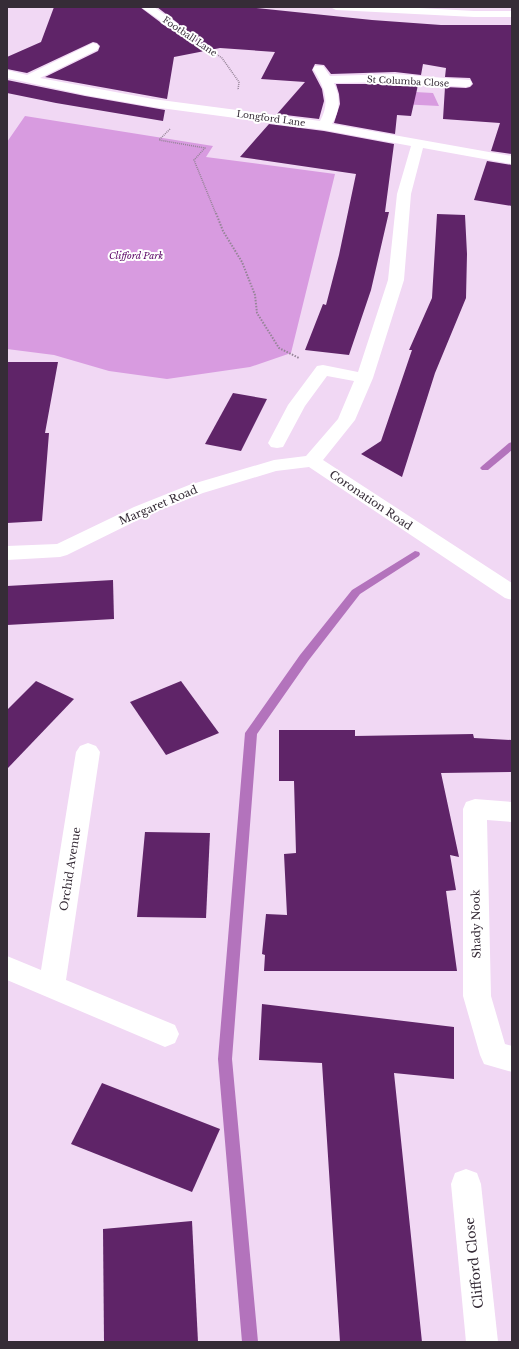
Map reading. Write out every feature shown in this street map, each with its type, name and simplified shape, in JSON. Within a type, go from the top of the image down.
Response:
[{"type":"street","name":"Football Lane","points":[[147,7],[172,24]]},
{"type":"street","points":[[336,7],[473,11],[512,14]]},
{"type":"street","points":[[30,78],[93,47]]},
{"type":"street","points":[[319,69],[326,80],[334,101],[332,114],[324,126]]},
{"type":"street","name":"Longford Lane","points":[[7,74],[93,92],[324,126],[512,160]]},
{"type":"street","name":"St Columba Close","points":[[326,80],[468,78],[463,98]]},
{"type":"street","points":[[312,461],[346,420],[364,378],[396,280],[404,194],[418,144]]},
{"type":"street","points":[[277,443],[297,405],[322,370],[364,378]]},
{"type":"street","name":"Margaret Road","points":[[7,554],[60,550],[141,511],[196,489],[274,466],[312,461]]},
{"type":"street","name":"Coronation Road","points":[[312,461],[337,476],[512,593]]},
{"type":"street","name":"Orchid Avenue","points":[[52,986],[88,752]]},
{"type":"street","name":"Shady Nook","points":[[512,812],[475,809],[477,996],[494,1054],[512,1059]]},
{"type":"street","points":[[7,968],[164,1034]]},
{"type":"street","name":"Clifford Close","points":[[466,1184],[482,1342]]},
{"type":"path","name":"Football Lane","points":[[172,24],[222,58],[239,82],[236,113]]},
{"type":"path","points":[[190,107],[159,140],[204,148],[194,160],[223,231],[242,262],[255,295],[257,314],[279,348],[322,370]]},
{"type":"green space","points":[[397,91],[433,93],[439,106],[400,104]]},
{"type":"green space","name":"Clifford Park","points":[[25,116],[213,146],[206,157],[335,174],[291,353],[250,367],[167,379],[109,371],[54,355],[7,349],[7,142]]},
{"type":"building","points":[[54,7],[140,7],[168,28],[176,28],[179,24],[157,7],[248,7],[372,20],[441,25],[512,25],[512,154],[491,151],[500,123],[443,119],[445,87],[466,88],[473,84],[470,78],[445,77],[446,68],[423,64],[421,75],[395,72],[331,74],[324,65],[315,64],[312,70],[322,89],[324,101],[319,119],[277,114],[305,82],[261,79],[275,52],[220,48],[174,57],[167,99],[45,77],[98,51],[100,46],[93,42],[27,73],[7,69],[7,57],[41,42]]},
{"type":"building","points":[[7,80],[165,110],[163,121],[7,93]]},
{"type":"building","points":[[336,84],[418,85],[411,116],[397,115],[395,134],[334,123],[340,104]]},
{"type":"building","points":[[269,124],[324,131],[394,144],[385,212],[389,212],[371,290],[349,355],[305,350],[323,304],[326,305],[339,255],[356,174],[240,157]]},
{"type":"building","points":[[487,161],[512,165],[512,206],[474,200]]},
{"type":"building","points":[[437,214],[465,215],[467,254],[466,298],[435,373],[402,477],[361,454],[381,441],[412,350],[409,350],[432,298]]},
{"type":"building","points":[[7,362],[58,362],[45,433],[49,433],[42,521],[7,523]]},
{"type":"building","points":[[233,393],[267,399],[241,451],[205,444]]},
{"type":"building","points":[[113,580],[114,619],[7,625],[7,586]]},
{"type":"building","points":[[36,681],[74,699],[7,769],[7,710]]},
{"type":"building","points":[[181,681],[219,733],[166,755],[130,702]]},
{"type":"building","points":[[279,730],[355,730],[355,736],[473,734],[474,738],[512,740],[512,772],[441,773],[459,857],[450,855],[456,890],[446,891],[457,971],[264,971],[265,955],[262,954],[266,914],[287,915],[284,854],[296,853],[294,781],[279,781]]},
{"type":"building","points":[[145,832],[210,833],[206,918],[137,917]]},
{"type":"building","points":[[262,1004],[454,1027],[454,1079],[394,1073],[422,1342],[340,1342],[322,1063],[259,1060]]},
{"type":"building","points":[[102,1083],[220,1129],[192,1192],[71,1144]]},
{"type":"building","points":[[192,1221],[198,1342],[104,1342],[103,1229]]},
{"type":"waterway","points":[[485,468],[512,445]]},
{"type":"waterway","points":[[250,1342],[225,1059],[251,733],[304,658],[356,592],[415,554]]}]
